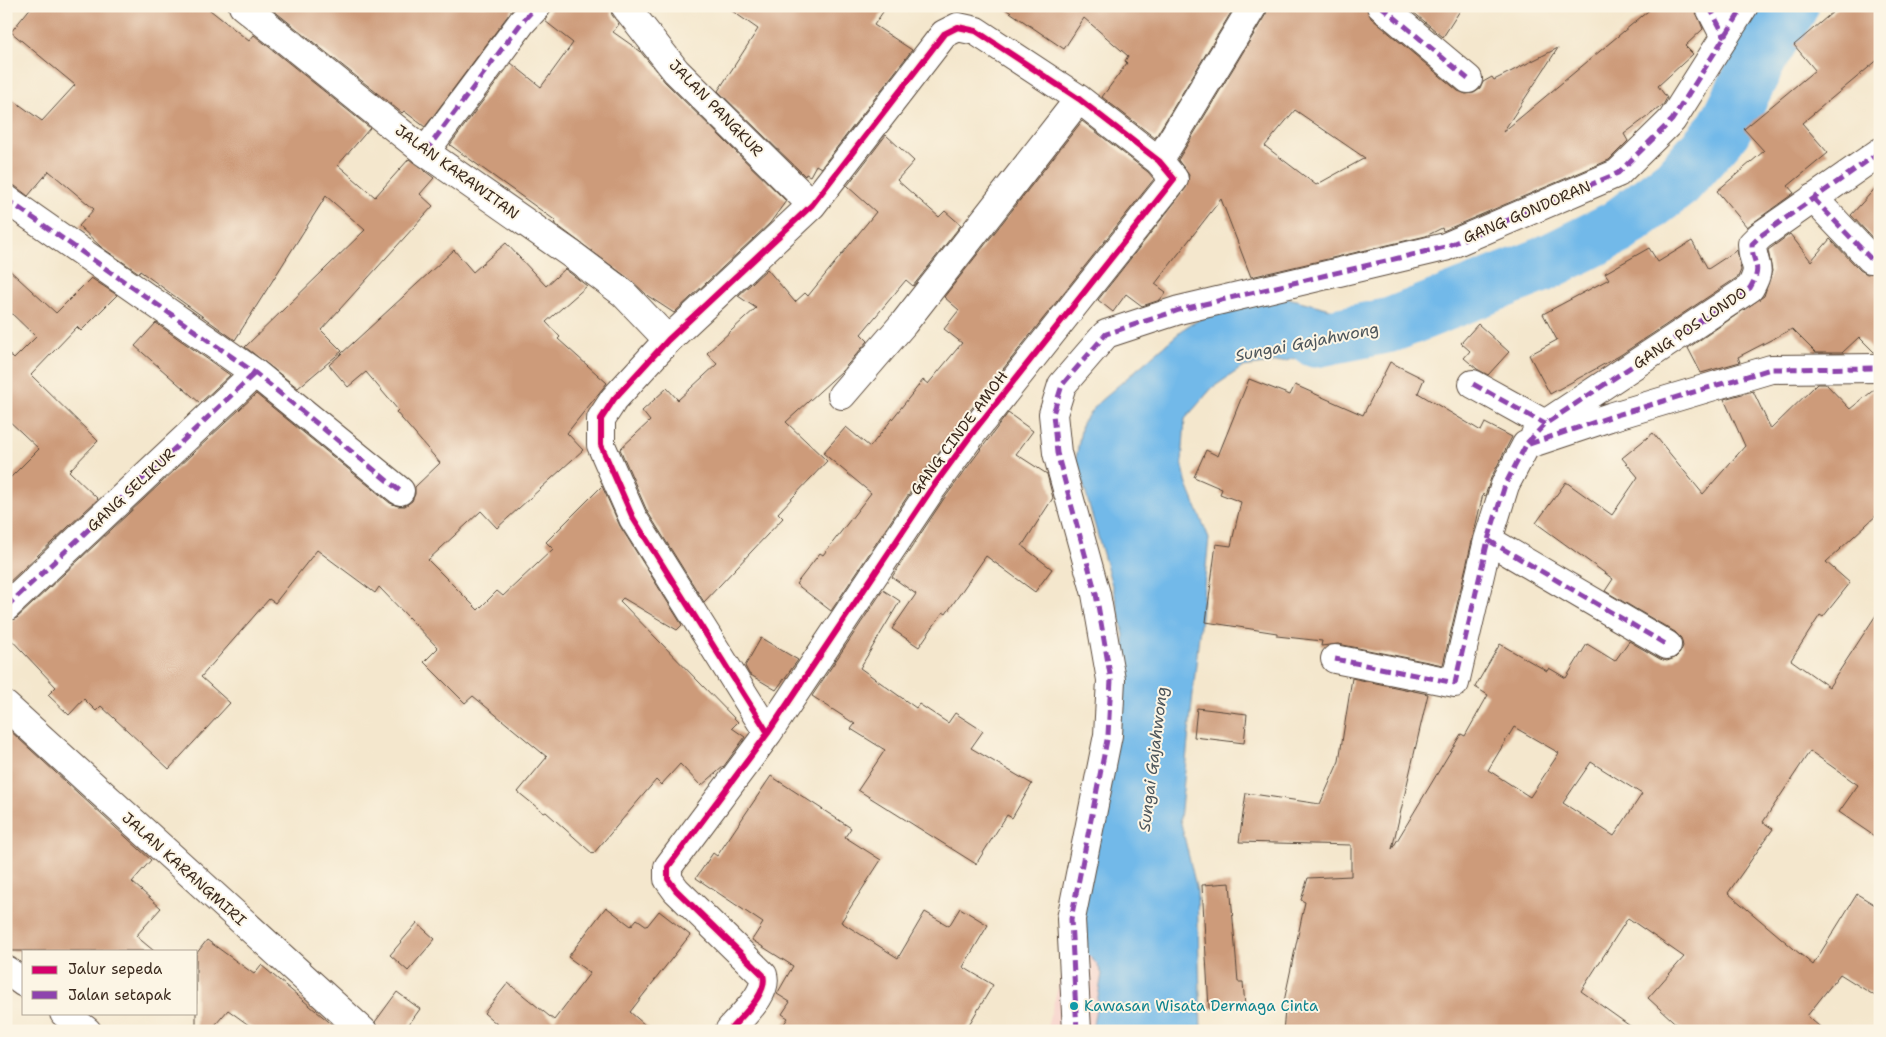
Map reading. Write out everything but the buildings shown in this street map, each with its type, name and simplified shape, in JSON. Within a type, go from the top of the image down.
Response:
[{"type":"street","name":"JALAN KARAWITAN","points":[[243,6],[425,152],[571,254],[623,293],[668,340]]},
{"type":"street","points":[[425,152],[522,22],[537,6]]},
{"type":"street","name":"JALAN PANGKUR","points":[[625,6],[676,70],[812,205]]},
{"type":"street","points":[[729,1031],[759,994],[764,980],[763,975],[676,890],[668,879],[668,867],[768,733],[633,518],[600,445],[602,419],[614,399],[668,340],[812,205],[944,34],[958,27],[976,31],[1079,99],[1159,161],[1254,6]]},
{"type":"street","points":[[1381,6],[1468,79]]},
{"type":"street","points":[[1709,6],[1725,37]]},
{"type":"street","name":"GANG GONDORAN","points":[[1077,1031],[1071,919],[1108,735],[1110,680],[1096,594],[1057,453],[1053,414],[1062,385],[1106,334],[1179,310],[1445,247],[1618,173],[1672,120],[1744,6]]},
{"type":"street","points":[[842,395],[904,323],[1079,99]]},
{"type":"street","name":"GANG POS LONDO","points":[[1545,424],[1750,288],[1758,275],[1758,264],[1752,253],[1752,244],[1760,236],[1880,152]]},
{"type":"street","name":"GANG CINDE AMOH","points":[[768,733],[930,491],[974,431],[1174,179],[1159,161]]},
{"type":"street","points":[[6,198],[255,373],[400,491]]},
{"type":"street","points":[[1813,198],[1871,259]]},
{"type":"street","points":[[1526,445],[1610,417],[1771,369],[1880,368]]},
{"type":"street","name":"GANG SELIKUR","points":[[6,607],[255,373]]},
{"type":"street","points":[[1335,659],[1455,683],[1488,540],[1505,485],[1526,445],[1545,424],[1473,384]]},
{"type":"street","points":[[1488,540],[1668,645]]},
{"type":"street","name":"JALAN KARANGMIRI","points":[[6,706],[363,1031]]},
{"type":"street","points":[[6,970],[22,982]]},
{"type":"street","points":[[65,1014],[87,1031]]},
{"type":"shaded area","name":"Kawasan Wisata Dermaga Cinta","points":[[1080,947],[1097,964],[1102,974],[1092,1031],[1046,1031],[1060,980]]},
{"type":"water","points":[[1277,295],[1391,325],[1286,361],[1243,367],[1212,388],[1185,419],[1182,462],[1187,485],[1209,538],[1180,819],[1197,891],[1201,1031],[1092,1031],[1102,974],[1097,964],[1080,947],[1079,927],[1126,672],[1124,635],[1115,596],[1076,459],[1082,423],[1099,402],[1186,327],[1234,301]]},
{"type":"waterway","name":"Sungai Gajahwong","points":[[1315,340],[1391,325],[1540,266],[1618,227],[1677,182],[1724,129],[1762,54],[1791,6]]},
{"type":"marked path","points":[[425,152],[522,22],[537,6]]},
{"type":"marked path","points":[[1381,6],[1468,79]]},
{"type":"marked path","points":[[1709,6],[1725,37]]},
{"type":"marked path","points":[[1077,1031],[1071,919],[1108,735],[1111,680],[1096,594],[1057,453],[1053,414],[1062,385],[1106,334],[1179,310],[1445,247],[1618,173],[1672,120],[1744,6]]},
{"type":"marked path","points":[[1527,443],[1545,424],[1750,288],[1757,270],[1752,252],[1752,244],[1760,236],[1880,152]]},
{"type":"marked path","points":[[1813,198],[1871,259]]},
{"type":"marked path","points":[[6,199],[255,373],[400,491]]},
{"type":"marked path","points":[[1335,659],[1455,683],[1488,540],[1505,485],[1526,445],[1610,417],[1771,369],[1880,368]]},
{"type":"marked path","points":[[6,607],[255,373]]},
{"type":"marked path","points":[[1473,384],[1545,424]]},
{"type":"marked path","points":[[1488,540],[1667,645]]},
{"type":"cycle path","points":[[729,1031],[758,997],[764,982],[763,975],[676,890],[668,879],[668,867],[768,733],[930,491],[974,431],[1174,179],[1159,161],[1079,99],[976,31],[958,27],[944,34],[812,205],[668,340],[614,399],[601,419],[601,445],[633,518],[768,733]]},
{"type":"place","name":"Kawasan Wisata Dermaga Cinta","points":[[1074,1006]]}]
